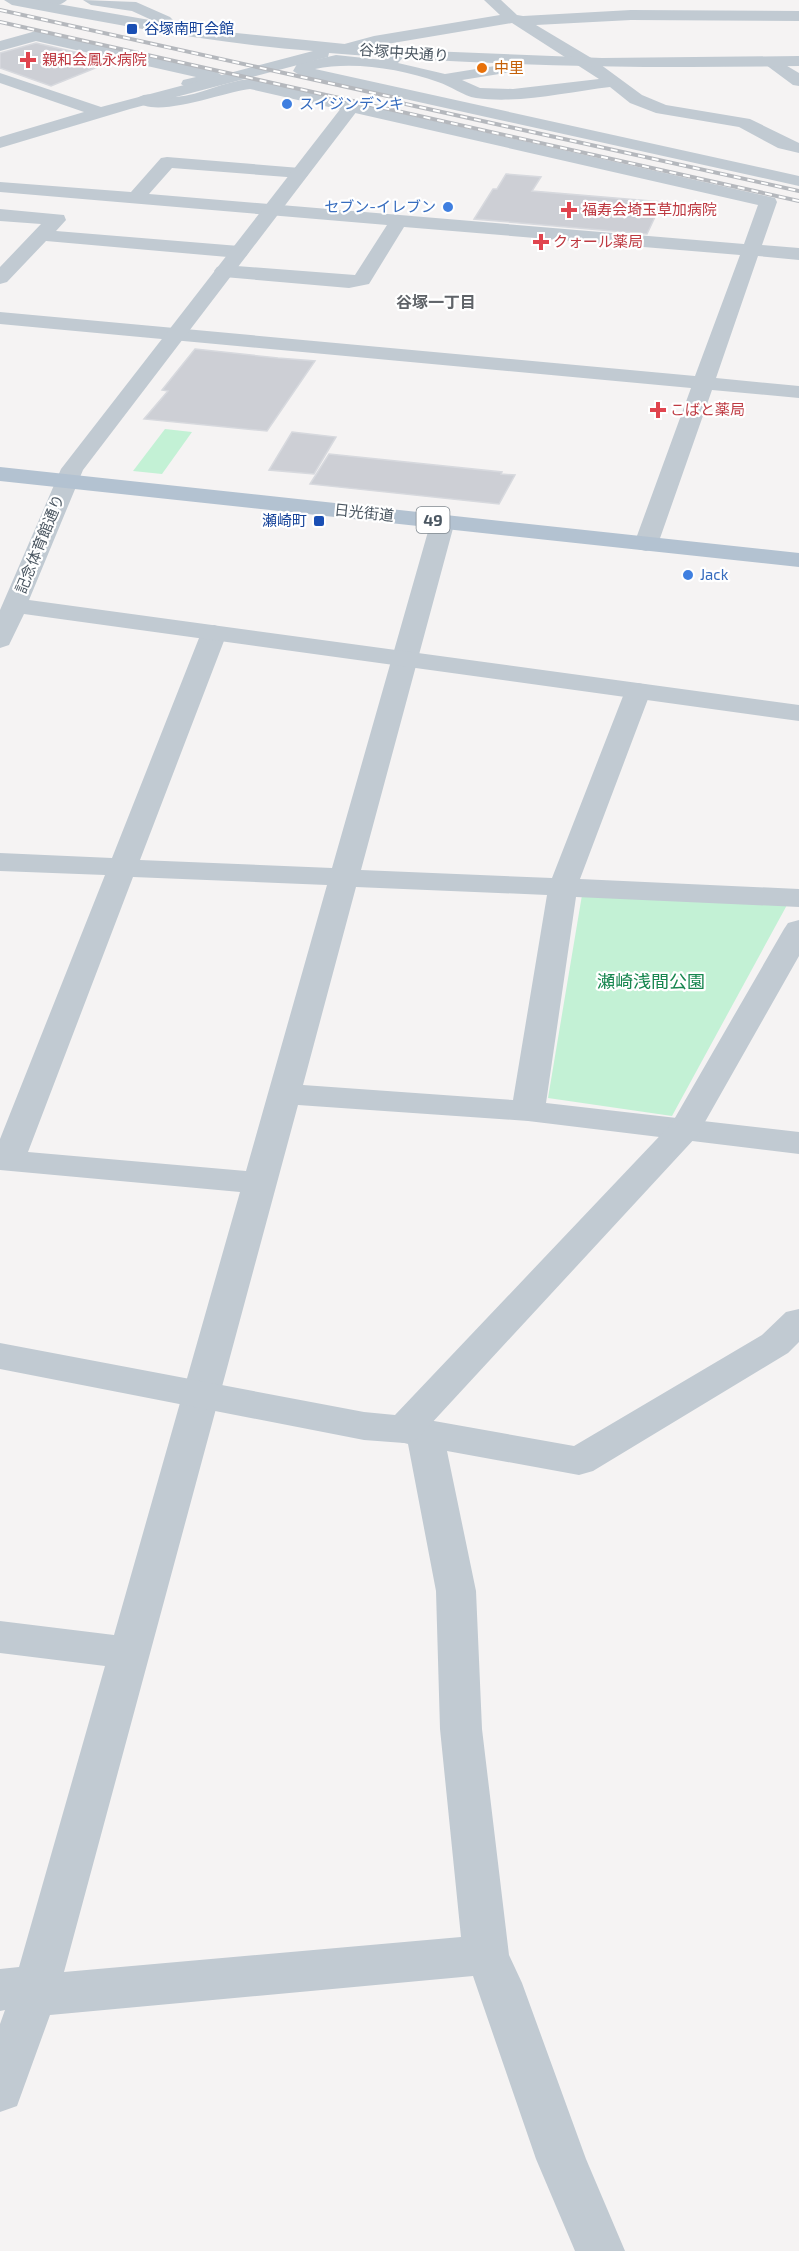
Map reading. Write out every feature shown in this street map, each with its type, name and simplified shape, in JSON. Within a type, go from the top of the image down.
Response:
[{"type":"main road","name":"日光街道","points":[[0,474],[799,560]]},
{"type":"street","name":"谷塚中央通り","points":[[12,0],[161,28],[344,49],[393,59],[587,62],[799,61]]},
{"type":"street","points":[[32,4],[59,0]]},
{"type":"street","points":[[91,0],[136,7],[165,20],[161,28]]},
{"type":"street","points":[[492,0],[525,25],[587,62],[636,99],[662,109],[744,123],[784,144],[799,148]]},
{"type":"street","points":[[144,100],[178,94],[374,41],[517,19],[766,7],[799,16]]},
{"type":"street","points":[[0,29],[215,76],[144,100],[0,142]]},
{"type":"street","points":[[0,46],[33,36]]},
{"type":"street","points":[[611,82],[493,94],[477,93],[393,59],[336,60],[303,67],[302,71],[799,181]]},
{"type":"street","points":[[443,78],[506,69],[512,60]]},
{"type":"street","points":[[772,62],[799,81]]},
{"type":"street","points":[[0,78],[102,112]]},
{"type":"street","points":[[144,100],[178,102],[235,85],[250,84],[768,202],[646,544]]},
{"type":"street","name":"記念体育館通り","points":[[0,640],[72,469],[351,107]]},
{"type":"street","points":[[136,198],[167,162],[300,173]]},
{"type":"street","points":[[0,187],[799,254]]},
{"type":"street","points":[[4,269],[57,220],[81,194]]},
{"type":"street","points":[[0,215],[57,220]]},
{"type":"street","points":[[224,271],[349,282],[362,280],[399,220]]},
{"type":"street","points":[[42,234],[239,252]]},
{"type":"street","points":[[0,318],[799,392]]},
{"type":"street","points":[[0,2090],[23,1991],[129,1653],[443,522]]},
{"type":"street","points":[[15,605],[799,713]]},
{"type":"street","points":[[214,633],[8,1161],[260,1183]]},
{"type":"street","points":[[528,1112],[563,887],[638,691]]},
{"type":"street","points":[[0,862],[799,898]]},
{"type":"street","points":[[414,1431],[685,1129],[799,929]]},
{"type":"street","points":[[286,1094],[528,1112],[799,1143]]},
{"type":"street","points":[[0,1356],[364,1426],[414,1431],[579,1461],[775,1344],[799,1321]]},
{"type":"street","points":[[414,1431],[456,1591],[461,1729],[486,1955],[500,1983],[561,2159],[600,2251]]},
{"type":"street","points":[[0,1637],[129,1653]]},
{"type":"street","points":[[23,1991],[486,1955]]},
{"type":"green space","points":[[165,429],[192,432],[162,474],[133,471]]},
{"type":"green space","name":"瀬崎浅間公園","points":[[582,895],[787,905],[672,1116],[548,1098]]},
{"type":"building","points":[[36,43],[113,61],[51,86],[0,68],[0,53]]},
{"type":"building","points":[[506,174],[541,177],[532,191],[662,202],[647,234],[474,219],[493,189],[497,189]]},
{"type":"building","points":[[195,349],[315,361],[267,431],[144,419],[168,391],[162,390]]},
{"type":"building","points":[[292,432],[336,437],[314,474],[269,470]]},
{"type":"building","points":[[329,454],[515,475],[499,504],[310,484]]},
{"type":"railway","points":[[0,10],[401,99]]},
{"type":"railway","points":[[0,22],[799,201]]},
{"type":"railway","points":[[392,101],[799,191]]},
{"type":"place","name":"谷塚南町会館","points":[[132,29]]},
{"type":"place","name":"親和会鳳永病院","points":[[28,60]]},
{"type":"place","name":"中里","points":[[482,68]]},
{"type":"place","name":"スイジンデンキ","points":[[287,104]]},
{"type":"place","name":"セブン-イレブン","points":[[448,207]]},
{"type":"place","name":"福寿会埼玉草加病院","points":[[569,210]]},
{"type":"place","name":"クォール薬局","points":[[541,242]]},
{"type":"place","name":"こばと薬局","points":[[658,410]]},
{"type":"place","name":"瀬崎町","points":[[319,521]]},
{"type":"place","name":"Jack","points":[[688,575]]},
{"type":"district","name":"谷塚一丁目","points":[[436,302]]}]
